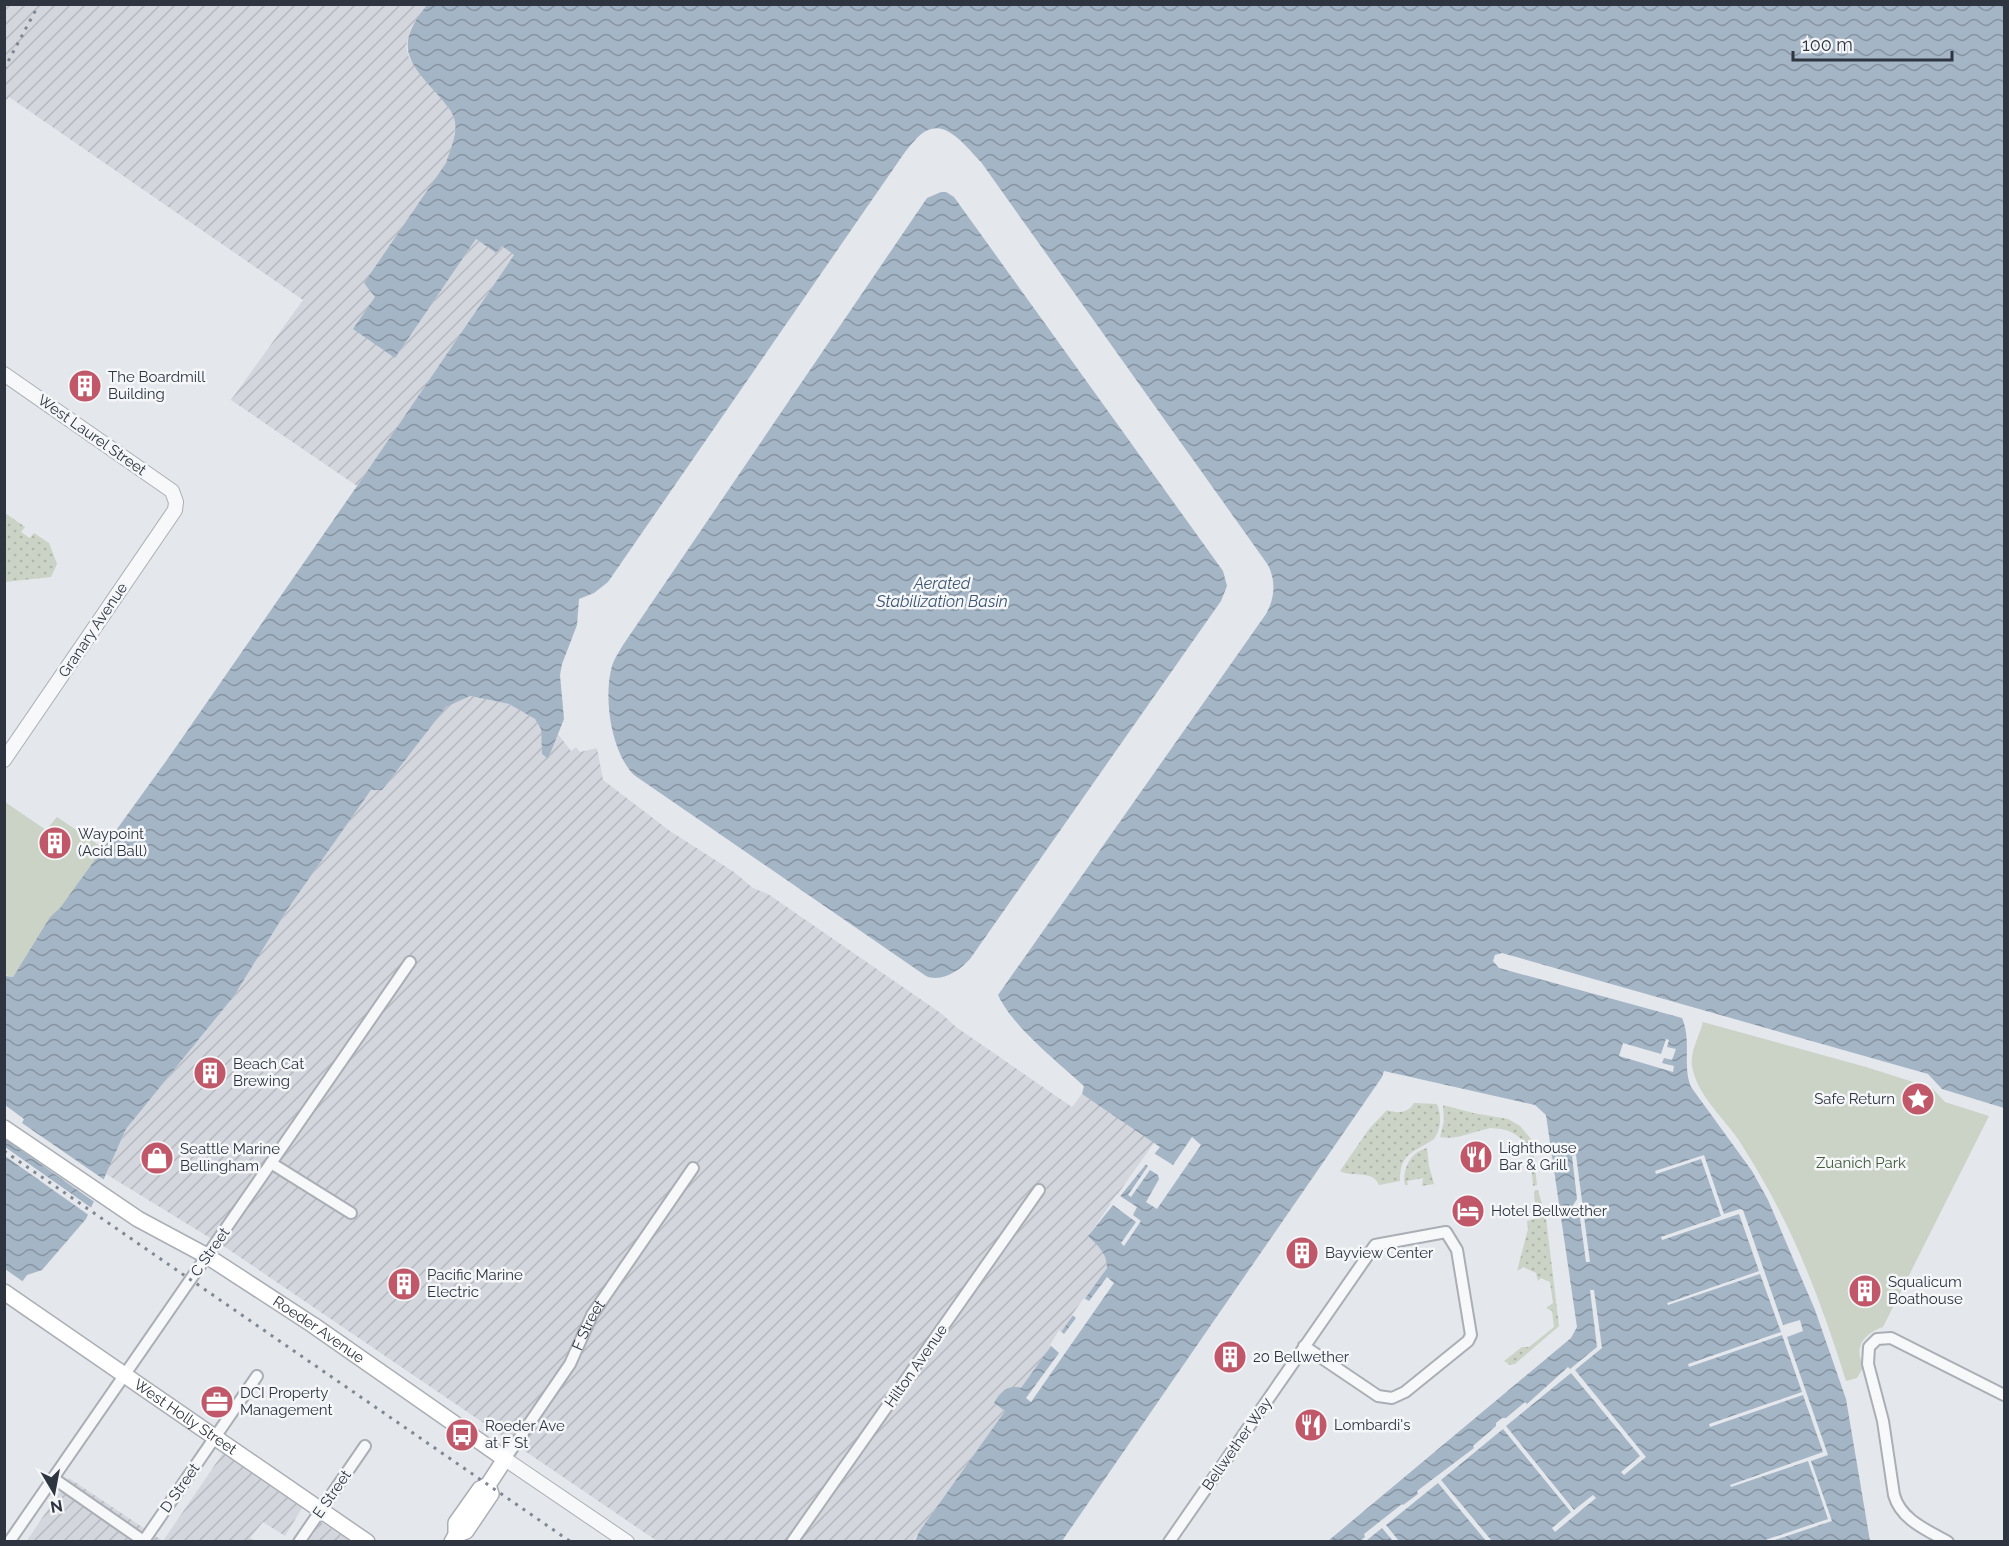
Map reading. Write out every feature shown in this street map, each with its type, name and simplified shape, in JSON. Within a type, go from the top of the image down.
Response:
[{"type":"main road","name":"Roeder Avenue","points":[[4,1128],[151,1227],[207,1256],[313,1325],[505,1459]]},
{"type":"main road","name":"West Holly Street","points":[[4,1293],[367,1542]]},
{"type":"main road","name":"F Street","points":[[454,1538],[466,1531],[491,1494],[488,1485],[505,1459]]},
{"type":"street","name":"West Laurel Street","points":[[4,374],[172,491],[175,498]]},
{"type":"street","name":"Granary Avenue","points":[[4,760],[175,510],[175,498]]},
{"type":"street","name":"C Street","points":[[9,1542],[410,962]]},
{"type":"street","points":[[271,1163],[351,1213]]},
{"type":"street","name":"F Street","points":[[505,1459],[570,1364],[592,1315],[693,1168]]},
{"type":"street","name":"Hilton Avenue","points":[[792,1542],[1039,1190]]},
{"type":"street","name":"Bellwether Way","points":[[1169,1542],[1304,1346],[1375,1245],[1446,1232],[1457,1250],[1471,1335],[1468,1341],[1405,1392],[1392,1398],[1378,1396],[1304,1346]]},
{"type":"street","points":[[1948,1542],[1912,1520],[1898,1507],[1894,1495],[1883,1421],[1870,1373],[1868,1351],[1870,1344],[1877,1338],[1891,1338],[2004,1395]]},
{"type":"street","name":"D Street","points":[[144,1541],[257,1376]]},
{"type":"street","name":"E Street","points":[[299,1542],[365,1446]]},
{"type":"street","name":"Roeder Avenue","points":[[505,1459],[627,1542]]},
{"type":"street","points":[[53,1478],[144,1541]]},
{"type":"shaded area","points":[[4,5],[427,5],[411,27],[406,46],[409,58],[445,102],[456,121],[453,144],[446,163],[375,296],[395,358],[476,239],[496,253],[502,246],[514,255],[357,486],[231,400],[303,300],[9,97],[5,102]]},
{"type":"shaded area","points":[[470,696],[509,704],[535,719],[541,729],[542,754],[548,759],[558,734],[571,751],[576,747],[580,752],[597,748],[603,780],[670,831],[734,872],[753,888],[768,894],[1072,1107],[1082,1094],[1156,1140],[1088,1236],[1102,1249],[1107,1268],[912,1542],[657,1541],[228,1249],[106,1174],[126,1129],[234,996],[287,910],[371,790],[382,789],[446,706]]},
{"type":"shaded area","points":[[223,1453],[302,1508],[285,1536],[263,1522],[250,1538],[255,1541],[163,1541]]},
{"type":"shaded area","points":[[69,1478],[163,1541],[26,1542]]},
{"type":"shaded area","points":[[321,1522],[350,1541],[309,1541]]},
{"type":"green space","points":[[5,513],[25,527],[21,532],[30,538],[34,533],[49,543],[57,564],[51,577],[5,582]]},
{"type":"green space","points":[[5,802],[46,830],[57,817],[103,848],[60,909],[50,917],[13,977],[5,975]]},
{"type":"green space","name":"Zuanich Park","points":[[1703,1022],[1866,1067],[1932,1088],[1945,1102],[1989,1116],[1883,1327],[1871,1333],[1862,1342],[1859,1353],[1864,1366],[1857,1378],[1846,1381],[1811,1280],[1789,1230],[1741,1144],[1711,1105],[1695,1077],[1692,1055]]},
{"type":"green space","points":[[1414,1103],[1437,1104],[1440,1122],[1434,1139],[1406,1158],[1400,1171],[1400,1181],[1379,1185],[1376,1180],[1367,1175],[1340,1171],[1369,1129],[1387,1110],[1402,1112]]},
{"type":"green space","points":[[1443,1105],[1508,1119],[1520,1126],[1532,1140],[1537,1185],[1533,1186],[1527,1150],[1518,1136],[1511,1132],[1490,1128],[1459,1137],[1440,1137],[1444,1121]]},
{"type":"green space","points":[[1427,1148],[1434,1184],[1422,1186],[1423,1178],[1407,1181],[1408,1185],[1405,1185],[1406,1167],[1416,1153]]},
{"type":"green space","points":[[1535,1190],[1538,1190],[1546,1218],[1559,1326],[1515,1364],[1510,1365],[1504,1361],[1522,1347],[1529,1347],[1554,1327],[1552,1311],[1546,1308],[1553,1303],[1550,1282],[1541,1278],[1538,1281],[1536,1273],[1523,1267],[1517,1271],[1528,1229],[1527,1221],[1536,1216]]},
{"type":"water","points":[[427,5],[2004,5],[2004,1108],[1942,1089],[1928,1074],[1502,953],[1495,955],[1493,961],[1499,968],[1682,1018],[1686,1035],[1688,1079],[1691,1087],[1752,1171],[1768,1200],[1815,1310],[1846,1399],[1870,1541],[1328,1541],[1571,1338],[1577,1327],[1546,1115],[1535,1105],[1384,1071],[1062,1541],[915,1541],[919,1532],[1005,1411],[994,1403],[996,1399],[1008,1388],[1021,1388],[1107,1268],[1104,1254],[1088,1236],[1160,1147],[1082,1094],[1084,1086],[1025,1031],[998,995],[1266,614],[1273,589],[1268,565],[981,162],[956,137],[949,132],[934,128],[923,133],[905,152],[608,582],[594,593],[579,599],[577,625],[560,675],[564,719],[548,759],[542,754],[541,729],[535,719],[509,704],[470,696],[446,707],[382,790],[371,790],[287,910],[234,996],[126,1129],[86,1219],[42,1270],[27,1275],[5,1305],[6,976],[13,977],[50,917],[60,908],[169,757],[514,255],[502,246],[496,253],[476,239],[395,358],[353,329],[375,297],[364,283],[446,163],[454,138],[453,115],[419,72],[408,52],[410,31]]},
{"type":"water","name":"Aerated Stabilization Basin","points":[[941,192],[954,197],[1223,571],[1227,586],[1221,601],[970,959],[956,971],[944,977],[932,978],[634,775],[626,765],[615,739],[608,693],[612,666],[623,645],[927,198]]},
{"type":"pier","points":[[1666,1039],[1669,1040],[1667,1047],[1676,1049],[1672,1060],[1664,1058],[1662,1063],[1674,1066],[1673,1072],[1619,1056],[1623,1043],[1661,1054]]},
{"type":"pier","points":[[5,1105],[24,1119],[22,1123],[106,1181],[96,1203],[5,1139]]},
{"type":"pier","points":[[1192,1137],[1201,1145],[1157,1209],[1146,1202],[1159,1179],[1158,1175],[1150,1170],[1131,1197],[1128,1195],[1148,1166],[1143,1163],[1152,1152],[1173,1165]]},
{"type":"pier","points":[[5,1147],[93,1209],[90,1216],[5,1156]]},
{"type":"pier","points":[[1576,1155],[1590,1262],[1586,1262],[1579,1211],[1574,1212],[1573,1205],[1577,1199],[1572,1156]]},
{"type":"pier","points":[[1704,1155],[1724,1214],[1743,1210],[1783,1325],[1800,1320],[1803,1331],[1787,1337],[1828,1455],[1811,1461],[1832,1521],[1772,1541],[1762,1541],[1828,1519],[1808,1461],[1731,1487],[1730,1485],[1823,1452],[1803,1395],[1710,1427],[1709,1424],[1802,1392],[1782,1335],[1689,1367],[1688,1364],[1781,1332],[1760,1274],[1668,1305],[1667,1303],[1759,1271],[1739,1214],[1662,1240],[1661,1237],[1721,1216],[1701,1159],[1656,1174],[1655,1171]]},
{"type":"pier","points":[[1117,1194],[1137,1207],[1133,1215],[1141,1221],[1124,1246],[1121,1243],[1136,1222],[1110,1203]]},
{"type":"pier","points":[[5,1269],[25,1283],[4,1308]]},
{"type":"pier","points":[[1107,1277],[1114,1283],[1031,1402],[1026,1398],[1059,1353],[1050,1345],[1059,1330],[1064,1334],[1076,1318],[1072,1315],[1084,1298],[1089,1301]]},
{"type":"pier","points":[[1590,1290],[1594,1290],[1602,1348],[1575,1370],[1646,1457],[1624,1475],[1621,1472],[1640,1456],[1571,1373],[1506,1426],[1574,1510],[1593,1495],[1596,1498],[1555,1532],[1552,1528],[1571,1512],[1503,1429],[1441,1480],[1492,1541],[1486,1541],[1438,1483],[1386,1525],[1399,1541],[1393,1541],[1382,1528],[1366,1541],[1360,1541],[1365,1537],[1364,1534],[1474,1448],[1473,1446],[1502,1418],[1506,1418],[1525,1402],[1527,1404],[1568,1367],[1570,1369],[1597,1347]]},
{"type":"railway","points":[[4,69],[39,4]]},
{"type":"railway","points":[[4,1151],[571,1542]]},
{"type":"place","name":"The Boardmill Building","points":[[85,386]]},
{"type":"place","name":"Waypoint (Acid Ball)","points":[[55,843]]},
{"type":"place","name":"Beach Cat Brewing","points":[[210,1073]]},
{"type":"place","name":"Safe Return","points":[[1918,1099]]},
{"type":"place","name":"Lighthouse Bar & Grill","points":[[1476,1157]]},
{"type":"place","name":"Seattle Marine Bellingham","points":[[157,1158]]},
{"type":"place","name":"Hotel Bellwether","points":[[1468,1211]]},
{"type":"place","name":"Bayview Center","points":[[1302,1253]]},
{"type":"place","name":"Pacific Marine Electric","points":[[404,1284]]},
{"type":"place","name":"Squalicum Boathouse","points":[[1865,1291]]},
{"type":"place","name":"20 Bellwether","points":[[1230,1357]]},
{"type":"place","name":"DCI Property Management","points":[[217,1402]]},
{"type":"place","name":"Lombardi's","points":[[1311,1425]]},
{"type":"place","name":"Roeder Ave at F St","points":[[462,1435]]}]
